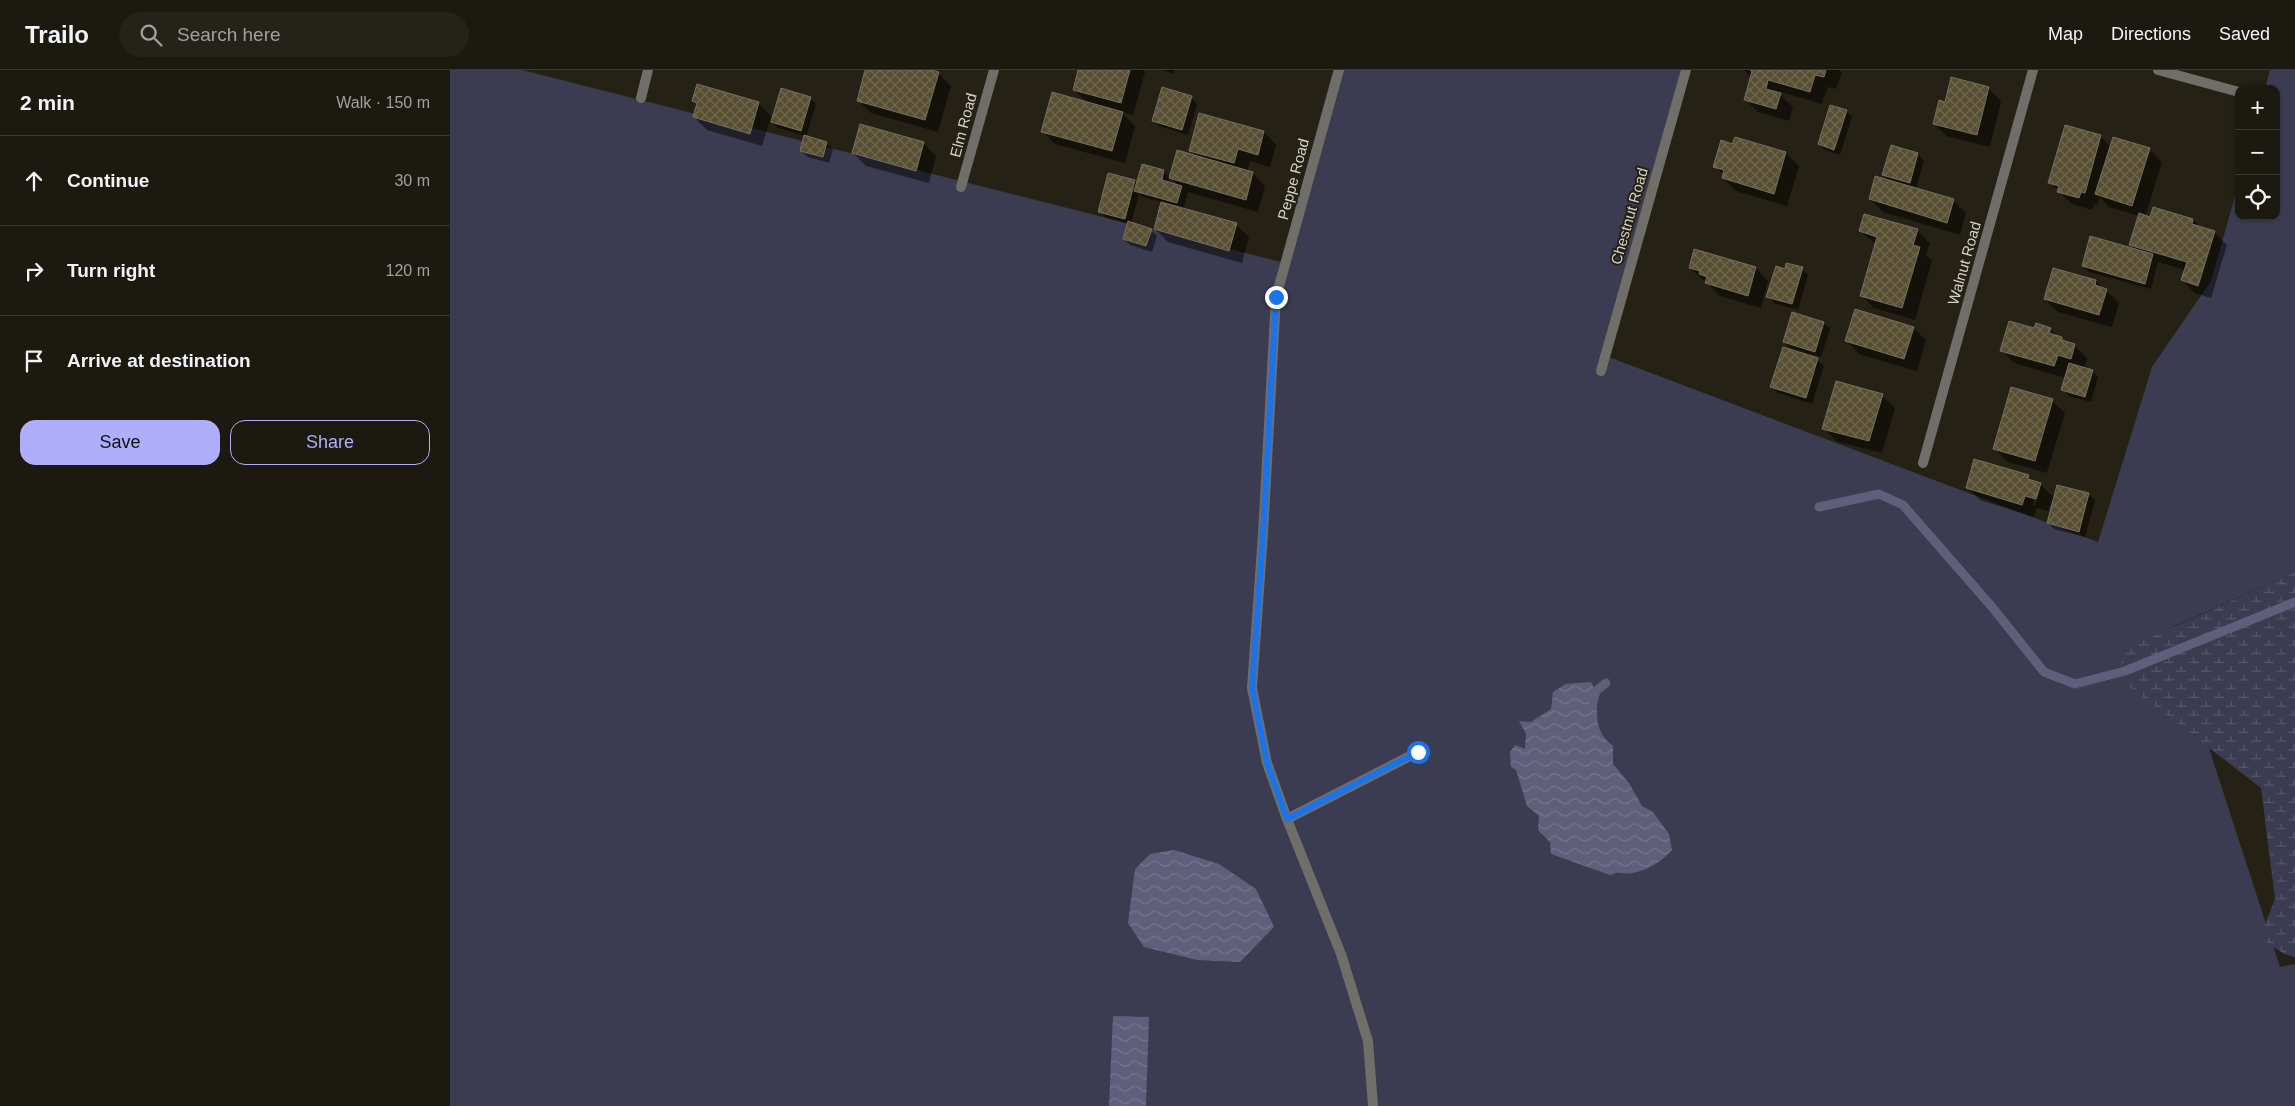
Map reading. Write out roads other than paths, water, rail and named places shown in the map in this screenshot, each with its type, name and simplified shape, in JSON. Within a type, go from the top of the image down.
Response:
[{"type":"street","points":[[641,98],[648,70]]},
{"type":"street","name":"Elm Road","points":[[961,188],[994,70]]},
{"type":"street","name":"Peppe Road","points":[[1339,70],[1276,297],[1263,534],[1252,688],[1267,763],[1287,819],[1341,954],[1368,1041],[1373,1106]]},
{"type":"street","name":"Chestnut Road","points":[[1602,371],[1686,70]]},
{"type":"street","name":"Walnut Road","points":[[1923,464],[2033,70]]},
{"type":"street","points":[[2158,70],[2235,91]]},
{"type":"street","points":[[1287,819],[1418,752]]},
{"type":"water","points":[[1591,682],[1597,699],[1600,730],[1613,746],[1613,764],[1629,783],[1642,806],[1653,812],[1669,834],[1672,850],[1655,864],[1633,873],[1610,875],[1551,854],[1550,842],[1538,830],[1539,816],[1527,806],[1516,770],[1511,767],[1510,752],[1515,745],[1525,749],[1526,734],[1519,721],[1531,722],[1551,709],[1553,692],[1566,684]]},
{"type":"water","points":[[1174,850],[1219,864],[1256,889],[1274,927],[1240,962],[1197,960],[1144,947],[1128,923],[1135,869],[1150,854]]},
{"type":"water","points":[[1113,1016],[1149,1017],[1146,1106],[1109,1106]]},
{"type":"waterway","points":[[1819,507],[1879,494],[1903,505],[1992,607],[2044,672],[2075,684],[2125,671],[2295,602]]},
{"type":"waterway","points":[[1593,702],[1596,691],[1606,683]]}]
